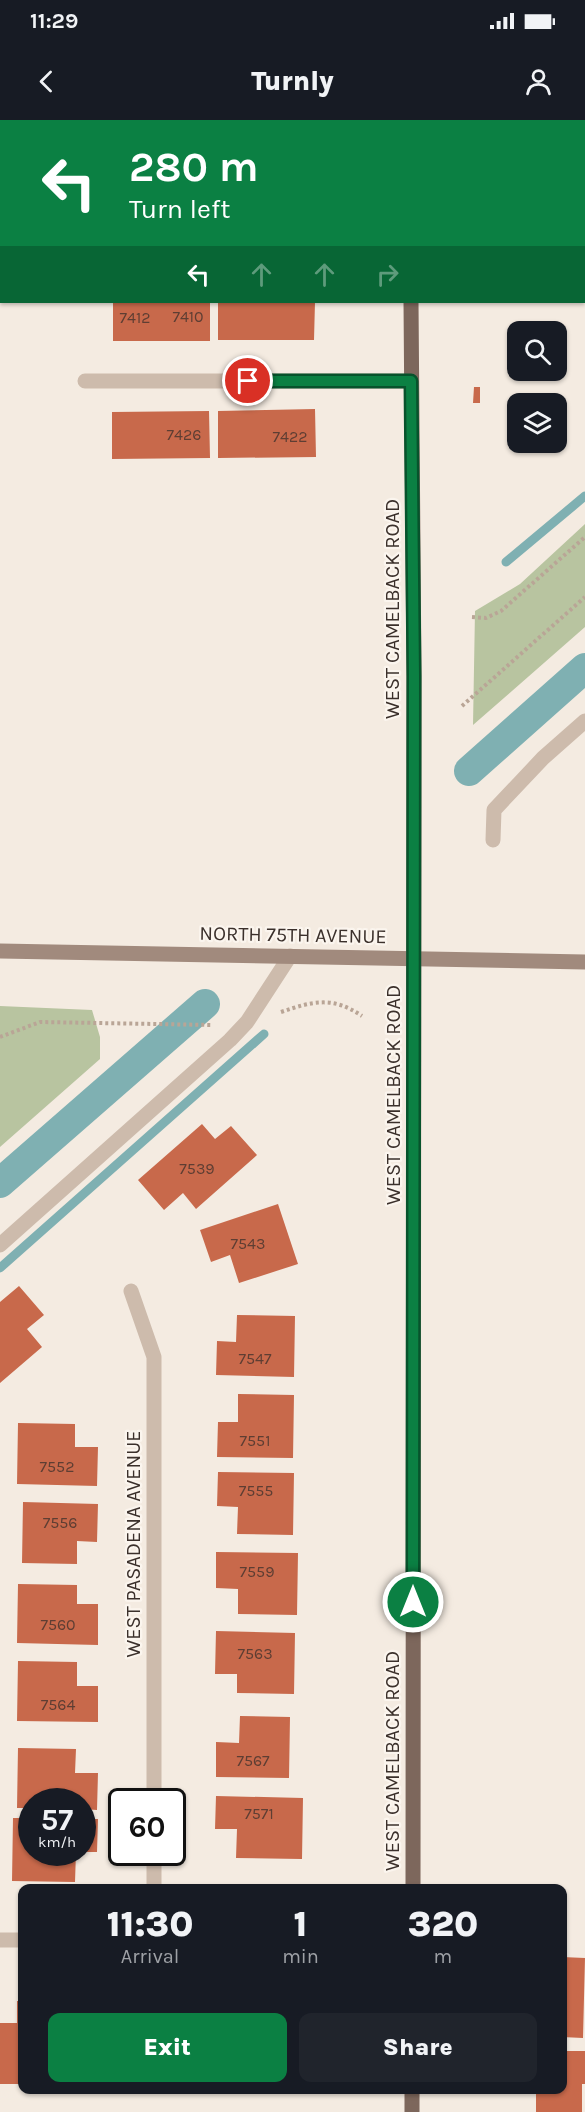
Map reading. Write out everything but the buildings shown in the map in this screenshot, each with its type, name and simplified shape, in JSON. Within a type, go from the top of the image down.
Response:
[{"type":"main road","name":"WEST CAMELBACK ROAD","points":[[411,303],[414,958],[413,1884]]},
{"type":"main road","name":"NORTH 75TH AVENUE","points":[[0,951],[585,962]]},
{"type":"main road","points":[[412,2094],[412,2112]]},
{"type":"street","points":[[85,381],[411,381]]},
{"type":"street","points":[[493,840],[494,810],[543,758],[585,721]]},
{"type":"street","points":[[0,1245],[230,1040],[247,1022],[290,956]]},
{"type":"street","name":"WEST PASADENA AVENUE","points":[[131,1291],[154,1357],[154,1788]]},
{"type":"street","points":[[154,1866],[154,1884]]},
{"type":"street","points":[[0,1940],[18,1940]]},
{"type":"path","points":[[472,617],[486,618],[501,611],[585,537]]},
{"type":"path","points":[[462,706],[585,597]]},
{"type":"path","points":[[247,1022],[312,1002],[331,1001],[362,1016]]},
{"type":"path","points":[[0,1036],[40,1022],[217,1025]]},
{"type":"green space","points":[[585,524],[585,627],[473,725],[475,611],[520,584]]},
{"type":"green space","points":[[0,1006],[92,1010],[100,1037],[100,1059],[0,1147]]},
{"type":"waterway","points":[[506,562],[585,496]]},
{"type":"waterway","points":[[469,771],[585,668]]},
{"type":"waterway","points":[[0,1183],[205,1004]]},
{"type":"waterway","points":[[0,1268],[264,1034]]},
{"type":"route","points":[[248,381],[411,381],[414,676],[413,1602]]}]
